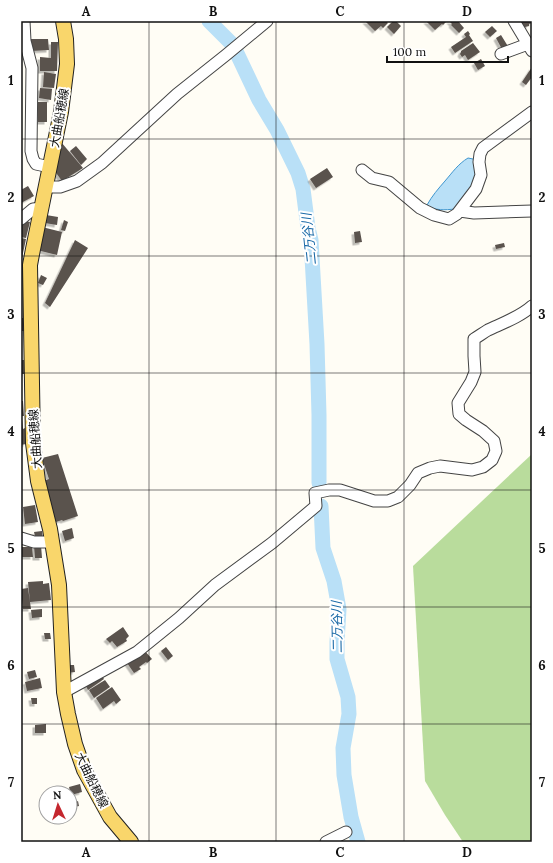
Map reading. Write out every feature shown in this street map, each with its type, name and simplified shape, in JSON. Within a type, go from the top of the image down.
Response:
[{"type":"main road","name":"大曲船穂線","points":[[64,21],[67,64],[61,112],[30,265],[26,339],[33,443],[38,481],[52,542],[59,585],[64,692],[75,744],[84,770],[110,817],[131,842]]},
{"type":"street","points":[[24,21],[25,40],[32,68],[33,159],[36,164],[50,167]]},
{"type":"street","points":[[46,187],[60,187],[77,181],[102,163],[172,98],[267,21]]},
{"type":"street","points":[[501,54],[530,48],[514,21]]},
{"type":"street","points":[[362,170],[372,178],[389,182],[420,208],[434,215],[449,219],[460,211],[476,189],[481,175],[479,162],[480,154],[483,148],[532,112]]},
{"type":"street","points":[[21,219],[33,209],[42,208]]},
{"type":"street","points":[[460,211],[474,213],[532,212]]},
{"type":"street","points":[[64,692],[137,652],[215,586],[272,543],[316,506],[315,493],[329,490],[340,490],[374,501],[388,501],[398,497],[410,485],[418,473],[430,468],[440,466],[472,470],[483,467],[492,460],[496,451],[494,441],[459,414],[458,403],[471,382],[475,372],[474,338],[526,311],[532,306]]},
{"type":"street","points":[[21,538],[34,542],[52,542]]},
{"type":"street","points":[[326,842],[346,832]]},
{"type":"green space","points":[[532,454],[532,842],[463,842],[425,781],[413,566]]},
{"type":"water","points":[[468,158],[473,159],[476,163],[476,180],[455,209],[437,209],[427,205],[453,172]]},
{"type":"building","points":[[365,21],[386,21],[388,23],[383,28],[381,26],[375,31]]},
{"type":"building","points":[[393,21],[396,21],[401,26],[394,34],[387,27]]},
{"type":"building","points":[[426,21],[447,21],[435,30]]},
{"type":"building","points":[[449,21],[458,21],[464,28],[459,33]]},
{"type":"building","points":[[520,21],[532,21],[532,23],[529,24],[529,26],[521,28]]},
{"type":"building","points":[[492,26],[497,31],[490,37],[485,32]]},
{"type":"building","points":[[468,31],[473,41],[455,53],[451,47],[466,37],[464,34]]},
{"type":"building","points":[[501,35],[509,48],[503,51],[496,38]]},
{"type":"building","points":[[31,39],[48,39],[49,50],[31,51]]},
{"type":"building","points":[[51,42],[58,42],[57,71],[40,71],[40,57],[51,58]]},
{"type":"building","points":[[473,43],[480,52],[468,60],[465,55],[462,57],[460,54],[461,51]]},
{"type":"building","points":[[481,59],[485,66],[478,70],[474,63]]},
{"type":"building","points":[[532,67],[532,77],[526,85],[522,82]]},
{"type":"building","points":[[44,72],[56,74],[54,88],[43,87]]},
{"type":"building","points":[[40,88],[52,89],[51,100],[39,98]]},
{"type":"building","points":[[38,102],[47,102],[47,122],[38,122]]},
{"type":"building","points":[[61,142],[83,168],[62,181],[54,170]]},
{"type":"building","points":[[76,146],[87,159],[81,165],[70,151]]},
{"type":"building","points":[[327,168],[333,177],[316,188],[310,179]]},
{"type":"building","points":[[28,186],[34,196],[21,203],[21,190]]},
{"type":"building","points":[[46,215],[58,217],[57,225],[45,223]]},
{"type":"building","points":[[64,220],[68,222],[65,231],[61,230]]},
{"type":"building","points":[[25,221],[30,222],[26,238],[21,237],[21,224],[24,224]]},
{"type":"building","points":[[42,227],[62,232],[57,255],[37,250]]},
{"type":"building","points":[[360,231],[362,242],[355,243],[354,232]]},
{"type":"building","points":[[21,238],[26,239],[22,258],[21,258]]},
{"type":"building","points":[[75,240],[88,248],[50,307],[45,303]]},
{"type":"building","points":[[504,243],[505,247],[496,249],[495,245]]},
{"type":"building","points":[[41,275],[47,278],[43,285],[38,283]]},
{"type":"building","points":[[21,318],[23,318],[24,331],[21,331]]},
{"type":"building","points":[[21,360],[25,360],[25,374],[21,374]]},
{"type":"building","points":[[21,401],[23,401],[24,416],[21,416]]},
{"type":"building","points":[[21,420],[23,429],[25,428],[26,444],[21,445]]},
{"type":"building","points":[[58,454],[78,516],[56,522],[44,481],[49,479],[42,458]]},
{"type":"building","points":[[35,505],[38,522],[25,524],[23,507]]},
{"type":"building","points":[[72,528],[74,538],[65,541],[62,531]]},
{"type":"building","points":[[42,531],[43,539],[36,540],[34,532]]},
{"type":"building","points":[[41,545],[42,558],[35,558],[34,546]]},
{"type":"building","points":[[21,547],[32,547],[33,557],[21,557]]},
{"type":"building","points":[[43,581],[43,584],[49,583],[51,600],[30,602],[28,582]]},
{"type":"building","points":[[28,588],[31,609],[23,609],[21,589]]},
{"type":"building","points":[[42,609],[42,617],[32,618],[31,610]]},
{"type":"building","points":[[123,627],[129,636],[126,639],[127,641],[117,647],[112,641],[110,643],[106,639]]},
{"type":"building","points":[[44,633],[50,633],[51,639],[45,639]]},
{"type":"building","points":[[166,647],[173,656],[168,660],[161,651]]},
{"type":"building","points":[[144,650],[152,659],[139,667],[141,669],[134,673],[125,660]]},
{"type":"building","points":[[68,665],[74,665],[75,672],[68,673]]},
{"type":"building","points":[[35,670],[37,677],[29,679],[27,672]]},
{"type":"building","points":[[100,673],[104,679],[88,690],[85,684]]},
{"type":"building","points":[[40,678],[42,688],[27,691],[25,682]]},
{"type":"building","points":[[105,680],[110,687],[94,698],[89,690]]},
{"type":"building","points":[[112,687],[121,700],[116,704],[114,701],[103,709],[96,698]]},
{"type":"building","points":[[31,698],[37,698],[37,704],[32,704]]},
{"type":"building","points":[[46,724],[46,733],[35,733],[35,725]]},
{"type":"building","points":[[80,784],[82,792],[78,793],[78,785],[76,785]]},
{"type":"waterway","name":"二万谷川","points":[[209,21],[233,45],[259,100],[277,130],[298,173],[303,189],[311,240],[317,344],[319,483]]},
{"type":"waterway","name":"二万谷川","points":[[321,506],[323,548],[334,581],[339,609],[337,659],[348,697],[349,714],[343,748],[344,775],[351,817],[358,842]]}]
